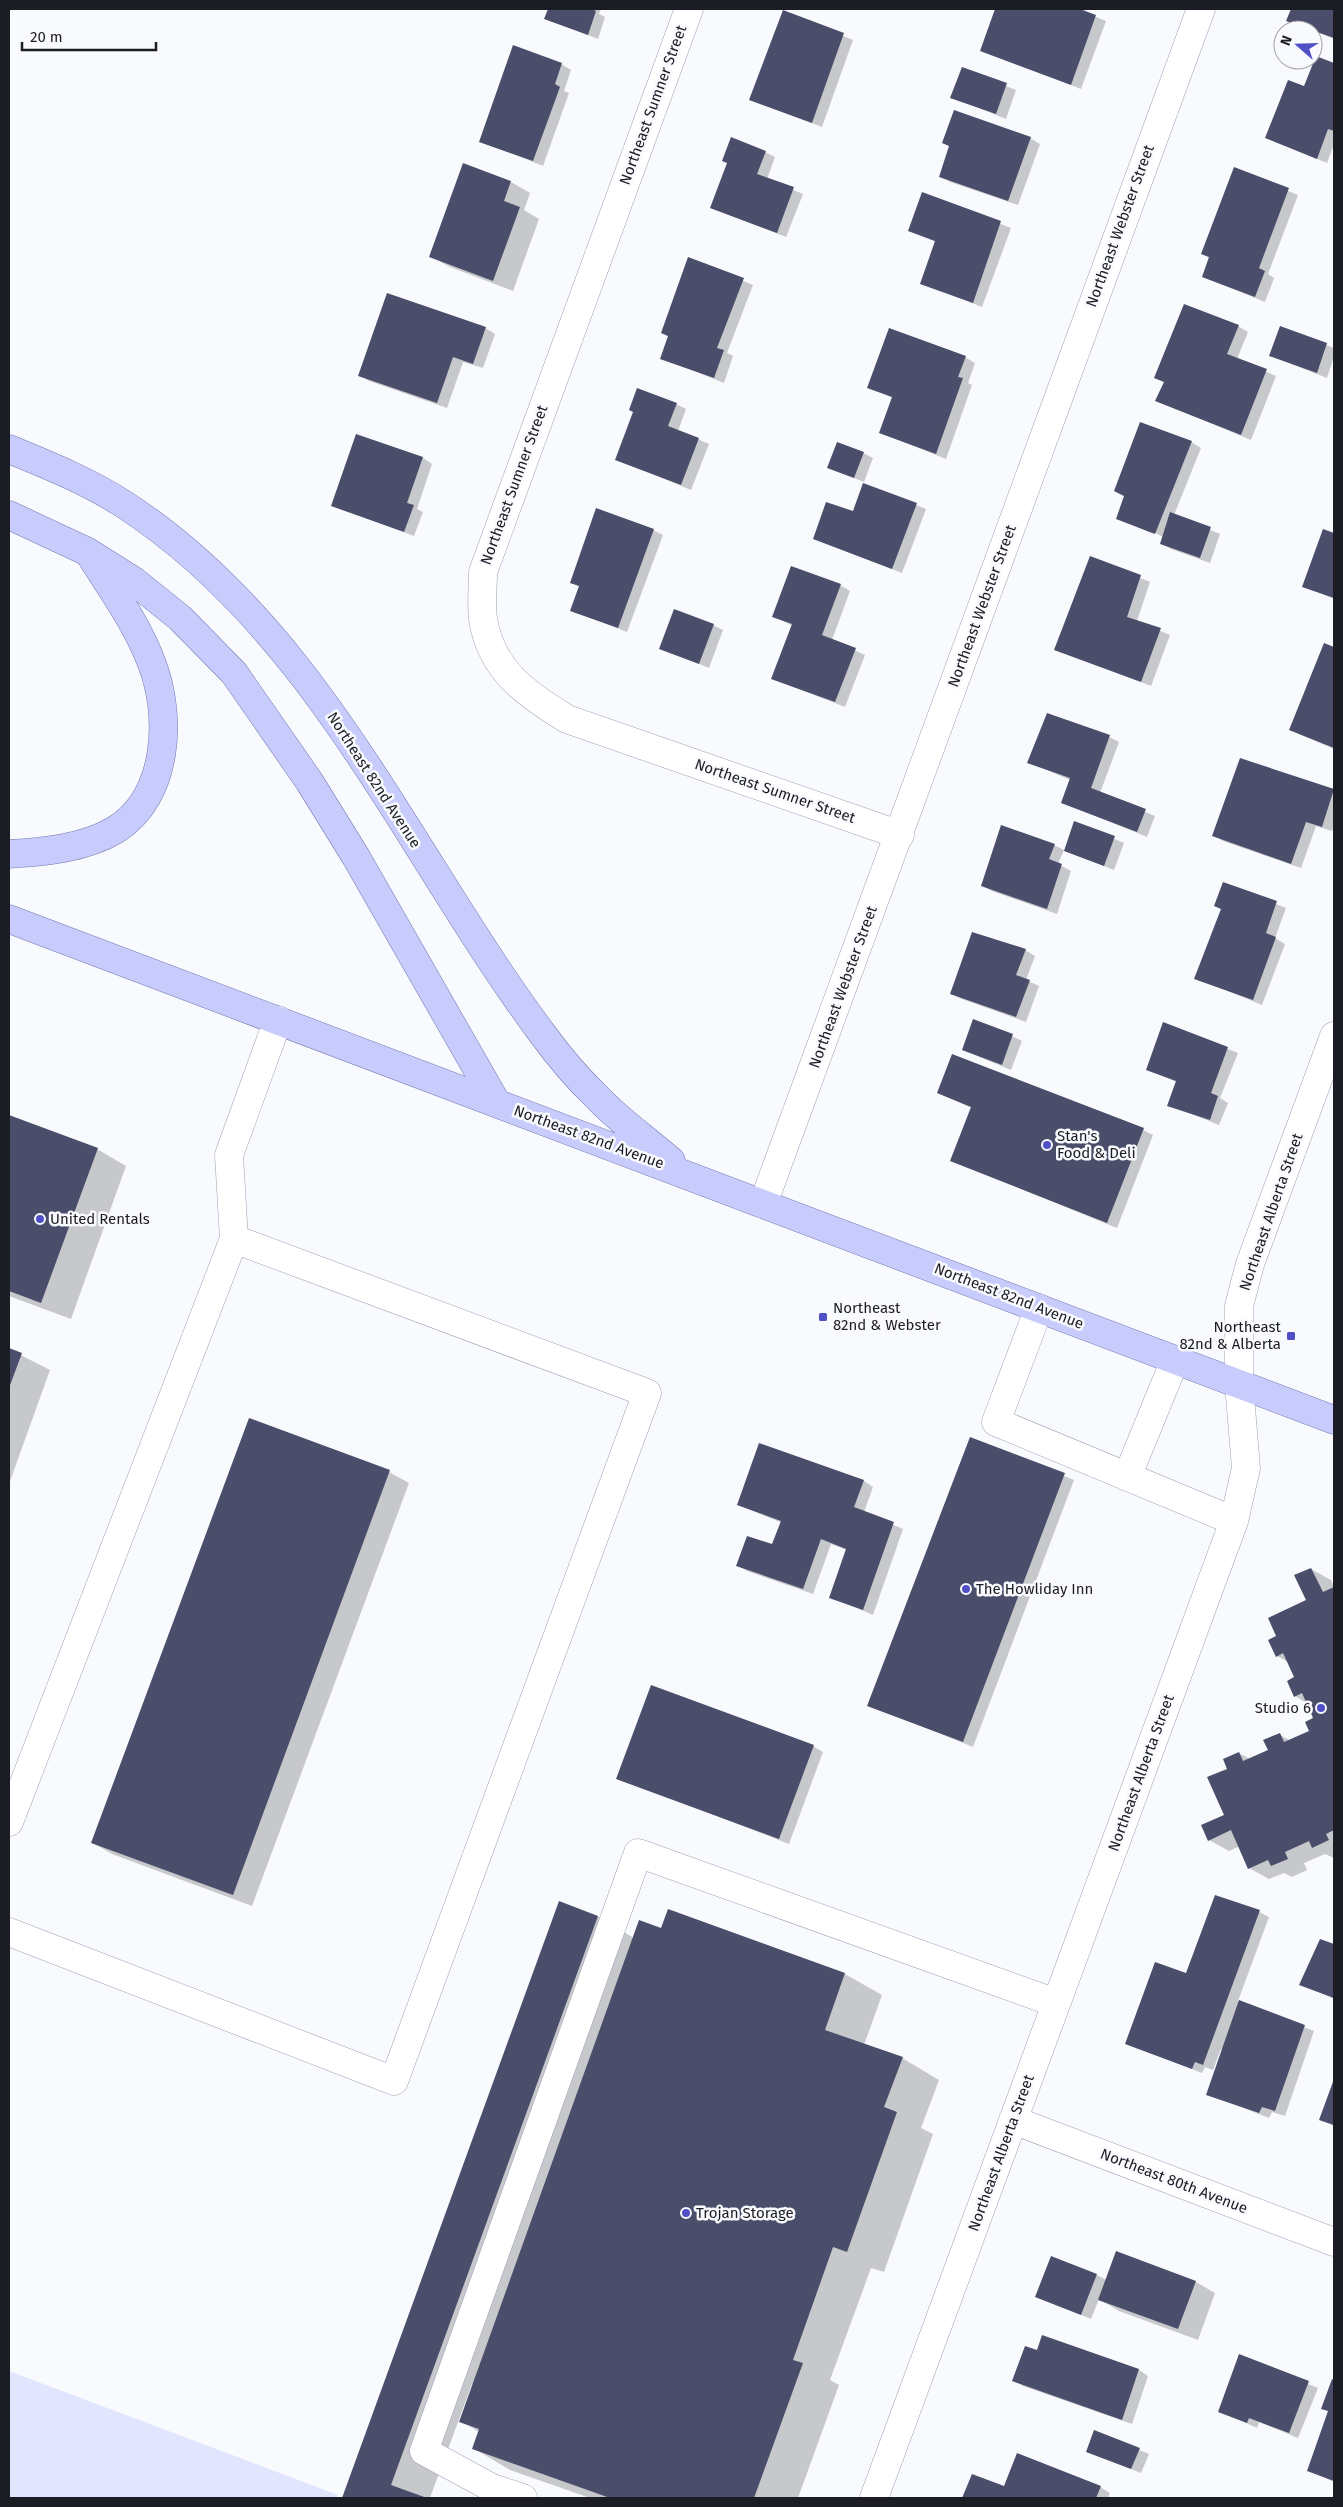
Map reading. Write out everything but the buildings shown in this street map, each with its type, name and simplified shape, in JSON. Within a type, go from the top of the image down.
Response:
[{"type":"main road","name":"Northeast 82nd Avenue","points":[[9,449],[54,468],[124,504],[191,554],[260,622],[339,724],[486,953],[542,1033],[596,1097],[683,1172]]},
{"type":"main road","name":"Northeast 82nd Avenue","points":[[9,515],[88,552],[134,581],[180,618],[234,673],[309,781],[356,857],[496,1102]]},
{"type":"main road","points":[[9,854],[39,852],[88,842],[116,829],[139,807],[154,784],[161,757],[163,727],[161,692],[152,662],[123,609],[88,552]]},
{"type":"main road","name":"Northeast 82nd Avenue","points":[[9,918],[1334,1420]]},
{"type":"street","name":"Northeast Sumner Street","points":[[689,9],[483,572],[483,618],[492,650],[511,680],[534,699],[567,719],[900,835]]},
{"type":"street","name":"Northeast Webster Street","points":[[763,1204],[900,835],[1046,425],[1201,9]]},
{"type":"street","points":[[9,1822],[234,1239],[229,1156],[278,1020]]},
{"type":"street","name":"Northeast Alberta Street","points":[[874,2498],[1234,1522],[1246,1468],[1239,1384],[1239,1306],[1250,1264],[1334,1036]]},
{"type":"street","points":[[9,1932],[394,2081],[647,1393],[234,1239]]},
{"type":"street","points":[[1039,1308],[996,1422],[1234,1522]]},
{"type":"street","points":[[1127,1477],[1175,1360]]},
{"type":"street","points":[[522,2498],[492,2488],[424,2451],[638,1853],[1056,2003]]},
{"type":"street","name":"Northeast 80th Avenue","points":[[1013,2120],[1334,2242]]},
{"type":"shaded area","points":[[9,2371],[338,2495],[337,2498],[9,2498]]},
{"type":"place","name":"Stan's Food & Deli","points":[[1047,1145]]},
{"type":"place","name":"United Rentals","points":[[40,1219]]},
{"type":"place","name":"Northeast 82nd & Webster","points":[[823,1317]]},
{"type":"place","name":"Northeast 82nd & Alberta","points":[[1291,1336]]},
{"type":"place","name":"The Howliday Inn","points":[[966,1589]]},
{"type":"place","name":"Studio 6","points":[[1321,1708]]},
{"type":"place","name":"Trojan Storage","points":[[686,2213]]}]
